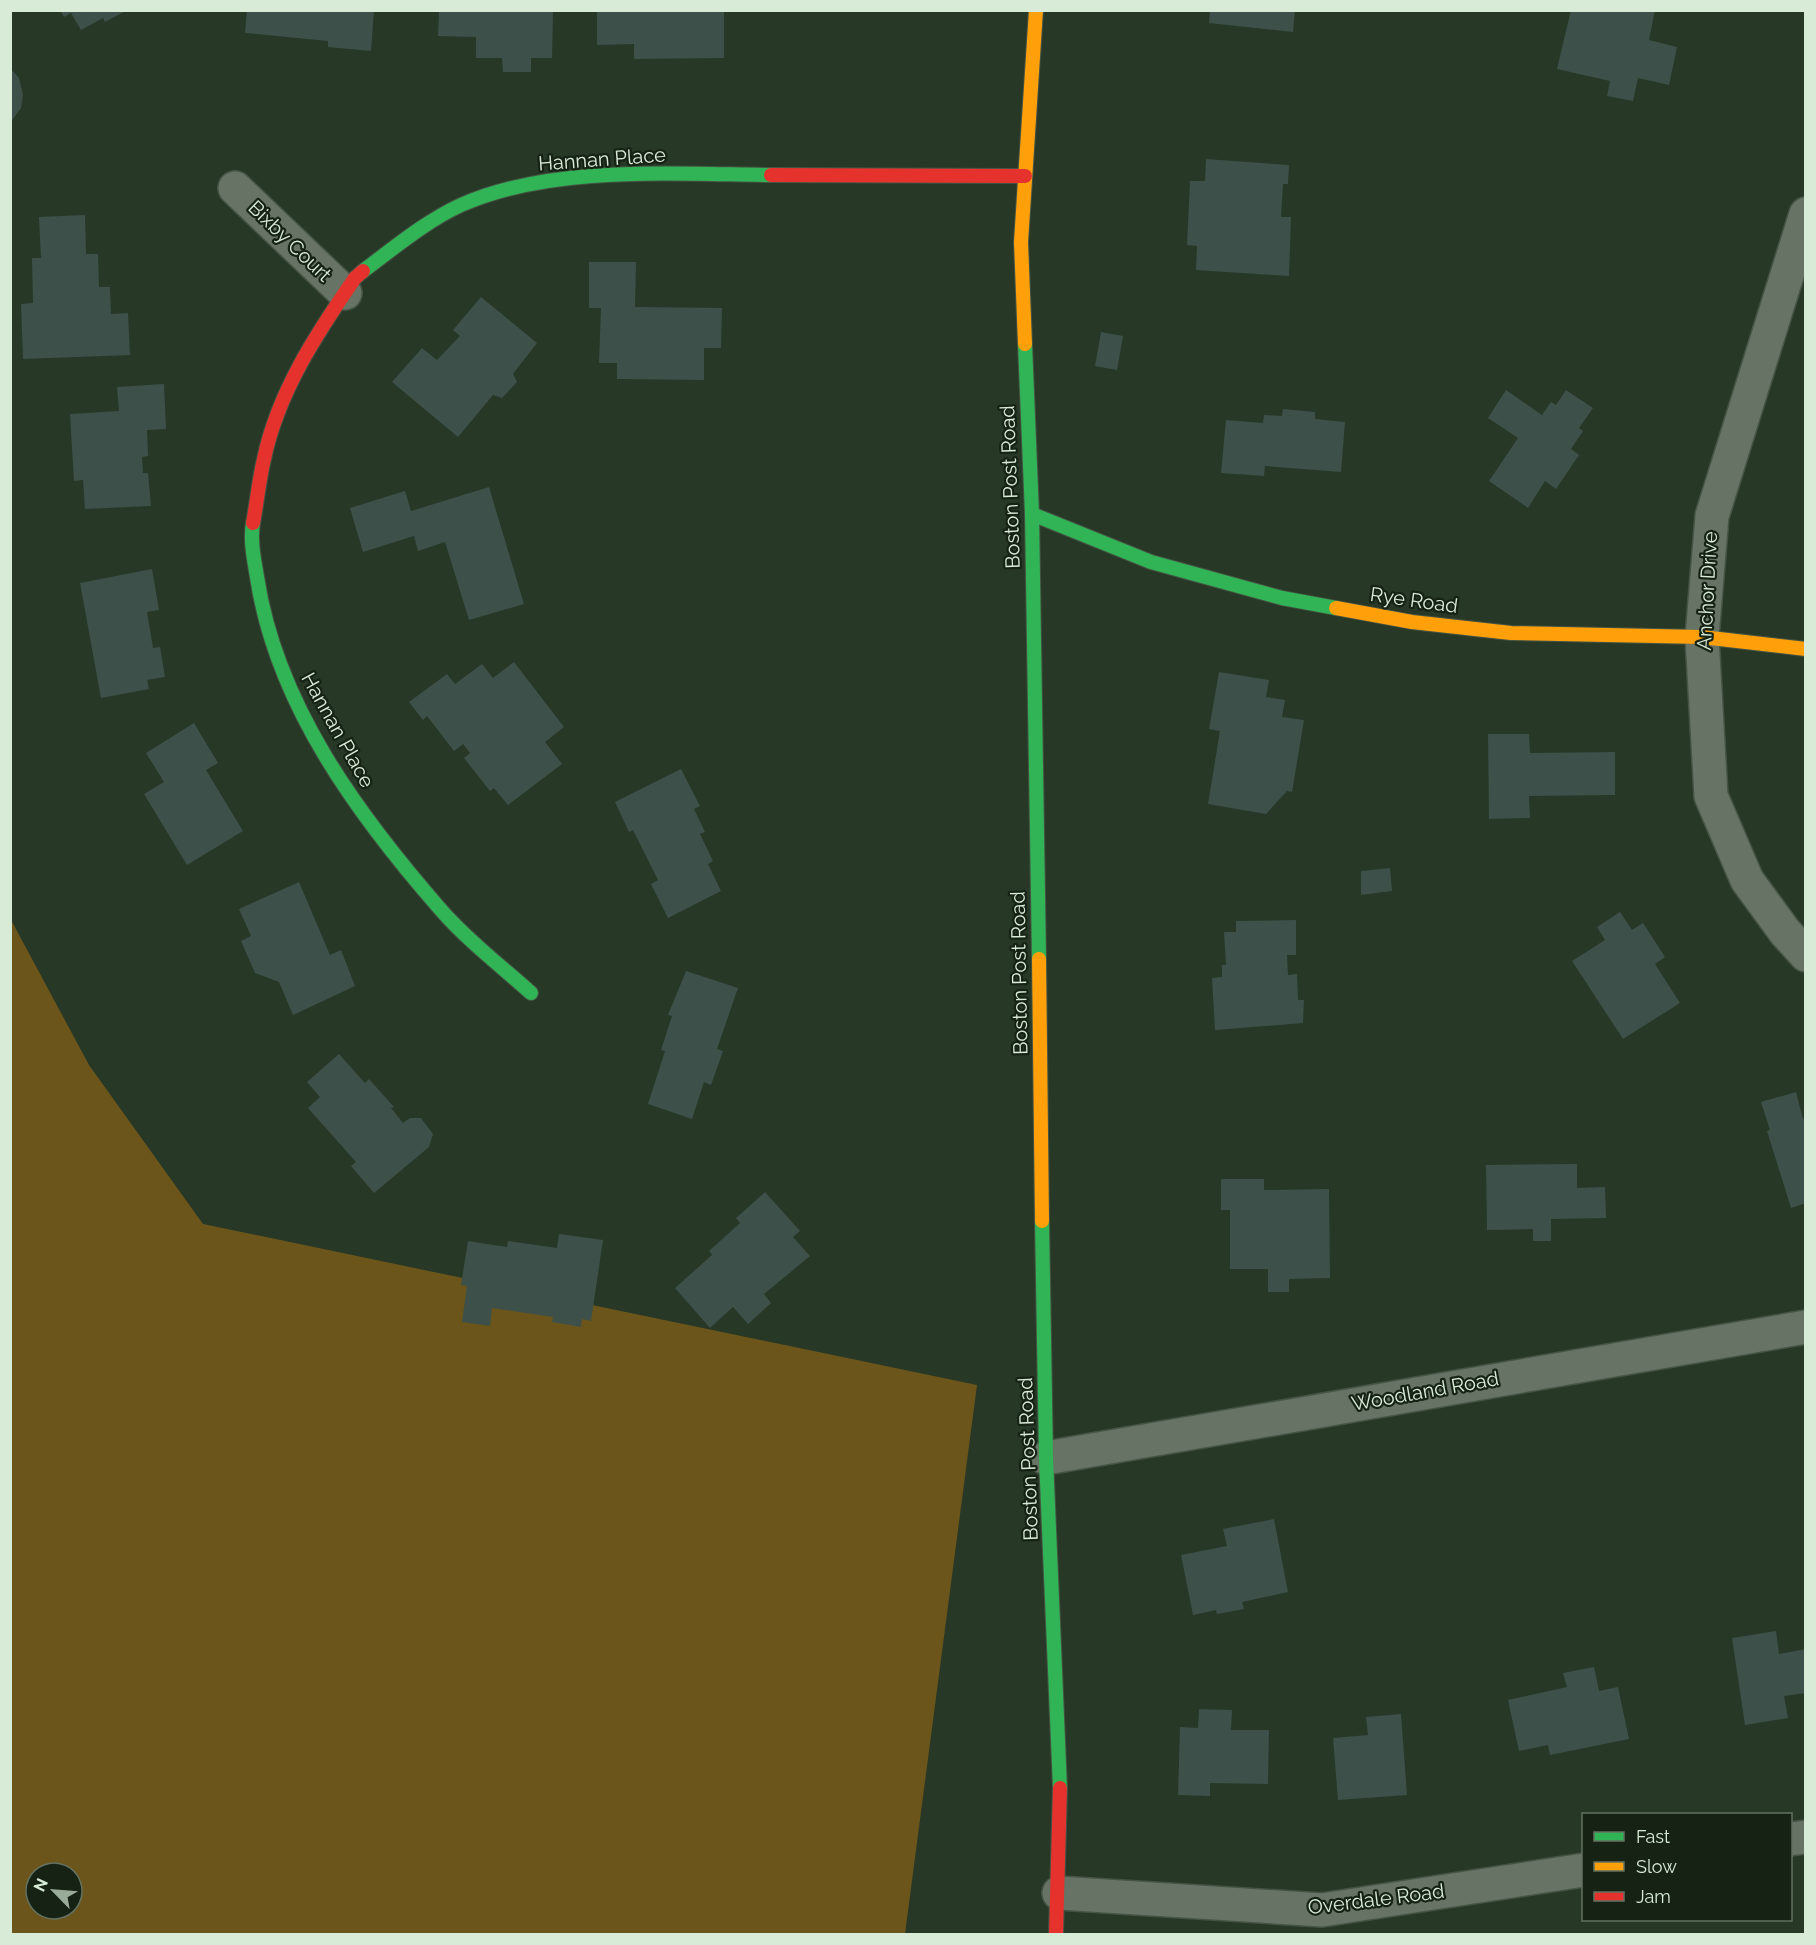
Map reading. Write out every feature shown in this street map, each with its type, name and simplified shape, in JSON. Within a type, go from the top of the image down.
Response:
[{"type":"street","name":"Boston Post Road","points":[[1036,10],[1021,242],[1032,514],[1046,1458],[1060,1768],[1059,1893],[1056,1935]]},
{"type":"street","name":"Hannan Place","points":[[531,993],[442,912],[348,794],[292,693],[262,609],[251,536],[264,457],[284,398],[317,333],[356,278],[402,242],[461,205],[536,182],[643,174],[1024,176]]},
{"type":"street","name":"Bixby Court","points":[[235,188],[345,293]]},
{"type":"street","name":"Anchor Drive","points":[[1806,213],[1712,516],[1702,637],[1711,796],[1747,880],[1785,932],[1806,954]]},
{"type":"street","name":"Rye Road","points":[[1032,514],[1151,562],[1282,598],[1412,622],[1511,633],[1702,637],[1806,649]]},
{"type":"street","name":"Woodland Road","points":[[1046,1458],[1806,1327]]},
{"type":"street","name":"Overdale Road","points":[[1059,1893],[1322,1910],[1582,1870]]},
{"type":"shaded area","points":[[10,918],[89,1065],[203,1224],[977,1385],[905,1934],[11,1934]]},
{"type":"building","points":[[60,10],[127,10],[105,22],[103,18],[81,30],[71,13],[64,17]]},
{"type":"building","points":[[247,10],[374,10],[371,51],[328,47],[328,41],[245,33]]},
{"type":"building","points":[[439,10],[553,10],[552,58],[531,58],[531,72],[503,72],[502,58],[476,58],[476,37],[438,36]]},
{"type":"building","points":[[597,10],[724,10],[724,58],[634,59],[634,44],[597,45]]},
{"type":"building","points":[[1210,10],[1295,10],[1293,32],[1209,23]]},
{"type":"building","points":[[1571,10],[1655,10],[1649,40],[1677,47],[1669,85],[1638,78],[1633,101],[1607,96],[1610,81],[1557,69]]},
{"type":"building","points":[[10,68],[19,78],[23,95],[21,108],[10,123]]},
{"type":"building","points":[[1206,159],[1289,165],[1288,184],[1283,184],[1281,217],[1291,217],[1289,276],[1196,270],[1197,246],[1187,245],[1190,181],[1205,181]]},
{"type":"building","points":[[85,215],[86,254],[98,254],[99,287],[110,287],[111,314],[128,313],[130,355],[23,359],[21,304],[33,303],[32,258],[41,258],[39,217]]},
{"type":"building","points":[[589,262],[636,262],[635,307],[722,308],[721,348],[704,348],[704,380],[617,379],[617,363],[599,363],[601,308],[589,308]]},
{"type":"building","points":[[481,297],[537,343],[513,374],[517,382],[502,398],[493,395],[458,437],[392,382],[422,348],[437,360],[460,336],[453,330]]},
{"type":"building","points":[[1101,332],[1123,336],[1117,370],[1095,366]]},
{"type":"building","points":[[164,384],[166,429],[147,430],[148,456],[142,457],[143,473],[148,473],[151,506],[85,509],[83,480],[74,481],[70,414],[119,411],[117,387]]},
{"type":"building","points":[[1506,390],[1542,415],[1551,402],[1556,405],[1566,390],[1593,408],[1579,428],[1583,431],[1571,449],[1579,455],[1556,489],[1545,481],[1528,508],[1489,481],[1518,438],[1488,418]]},
{"type":"building","points":[[1283,409],[1315,412],[1315,419],[1345,422],[1341,472],[1265,466],[1264,476],[1221,473],[1226,420],[1263,423],[1264,415],[1282,416]]},
{"type":"building","points":[[489,487],[524,604],[469,620],[445,542],[418,551],[414,536],[363,552],[350,508],[405,491],[411,511]]},
{"type":"building","points":[[152,569],[159,610],[147,612],[153,648],[160,647],[165,677],[147,680],[149,689],[101,698],[80,583]]},
{"type":"building","points":[[514,662],[564,727],[545,742],[562,764],[508,805],[494,788],[490,791],[464,758],[470,753],[463,744],[454,751],[427,716],[423,720],[409,702],[447,674],[455,684],[482,664],[493,678]]},
{"type":"building","points":[[1219,672],[1269,680],[1266,697],[1285,700],[1282,717],[1304,720],[1292,792],[1287,791],[1266,814],[1208,804],[1220,731],[1209,729]]},
{"type":"building","points":[[194,723],[218,763],[206,770],[243,831],[187,865],[144,794],[164,782],[146,753]]},
{"type":"building","points":[[1488,734],[1529,734],[1530,753],[1615,752],[1615,795],[1529,796],[1530,818],[1489,819]]},
{"type":"building","points":[[681,769],[700,806],[694,809],[705,832],[700,834],[713,861],[708,864],[721,891],[668,918],[651,884],[658,880],[633,830],[629,832],[615,802]]},
{"type":"building","points":[[1390,868],[1392,891],[1361,895],[1361,871]]},
{"type":"building","points":[[299,882],[330,955],[341,950],[355,986],[293,1015],[279,982],[255,973],[241,941],[251,936],[239,909]]},
{"type":"building","points":[[1620,912],[1632,930],[1643,923],[1665,957],[1655,964],[1680,1003],[1623,1039],[1572,961],[1605,940],[1597,927]]},
{"type":"building","points":[[1296,920],[1296,955],[1287,955],[1288,975],[1297,974],[1298,1000],[1304,1000],[1303,1023],[1215,1030],[1212,978],[1222,977],[1222,965],[1226,965],[1224,932],[1236,932],[1236,921]]},
{"type":"building","points":[[686,971],[738,988],[717,1049],[723,1051],[711,1085],[704,1082],[692,1119],[648,1104],[665,1051],[661,1050],[672,1016],[668,1015]]},
{"type":"building","points":[[339,1054],[365,1083],[369,1079],[394,1107],[391,1108],[403,1123],[410,1118],[421,1118],[433,1134],[429,1147],[374,1193],[351,1166],[356,1162],[308,1108],[320,1097],[307,1082]]},
{"type":"building","points":[[1796,1092],[1803,1119],[1806,1119],[1806,1203],[1791,1208],[1767,1131],[1770,1130],[1761,1102]]},
{"type":"building","points":[[1577,1164],[1577,1188],[1605,1187],[1606,1218],[1551,1219],[1551,1241],[1533,1241],[1533,1229],[1487,1230],[1486,1165]]},
{"type":"building","points":[[1221,1179],[1264,1179],[1264,1190],[1329,1189],[1330,1278],[1289,1279],[1289,1292],[1268,1292],[1268,1269],[1230,1269],[1230,1210],[1221,1210]]},
{"type":"building","points":[[765,1192],[800,1231],[793,1237],[810,1256],[764,1294],[771,1303],[748,1324],[733,1307],[710,1328],[675,1288],[712,1255],[709,1251],[740,1223],[736,1218]]},
{"type":"building","points":[[559,1234],[603,1240],[591,1321],[582,1319],[581,1327],[552,1322],[553,1317],[492,1308],[490,1326],[462,1322],[467,1286],[461,1285],[468,1241],[507,1247],[508,1241],[557,1248]]},
{"type":"building","points":[[1274,1519],[1288,1592],[1242,1602],[1244,1609],[1217,1614],[1216,1610],[1193,1615],[1181,1555],[1227,1546],[1223,1529]]},
{"type":"building","points":[[1776,1631],[1779,1654],[1806,1649],[1806,1693],[1784,1696],[1788,1718],[1745,1725],[1732,1638]]},
{"type":"building","points":[[1594,1667],[1599,1691],[1618,1687],[1629,1739],[1550,1755],[1548,1745],[1519,1751],[1508,1700],[1567,1687],[1563,1673]]},
{"type":"building","points":[[1199,1709],[1232,1710],[1231,1730],[1269,1730],[1268,1784],[1210,1783],[1210,1796],[1178,1795],[1180,1727],[1198,1728]]},
{"type":"building","points":[[1401,1714],[1407,1795],[1338,1800],[1333,1738],[1368,1735],[1366,1717]]},
{"type":"traffic: fast","points":[[363,271],[410,235],[448,211],[496,192],[533,183],[613,175],[771,175]]},
{"type":"traffic: fast","points":[[1025,344],[1032,514],[1039,959]]},
{"type":"traffic: fast","points":[[1032,514],[1151,562],[1282,598],[1336,608]]},
{"type":"traffic: fast","points":[[253,523],[254,557],[267,624],[282,669],[325,756],[380,836],[441,910],[473,942],[531,993]]},
{"type":"traffic: fast","points":[[1042,1221],[1046,1458],[1060,1788]]},
{"type":"traffic: slow","points":[[1025,344],[1021,242],[1036,10]]},
{"type":"traffic: slow","points":[[1336,608],[1412,622],[1511,633],[1702,637],[1806,649]]},
{"type":"traffic: slow","points":[[1039,959],[1042,1221]]},
{"type":"traffic: jam","points":[[771,175],[1025,176]]},
{"type":"traffic: jam","points":[[253,523],[270,434],[289,387],[327,320],[355,278],[363,271]]},
{"type":"traffic: jam","points":[[1056,1934],[1060,1788]]}]
